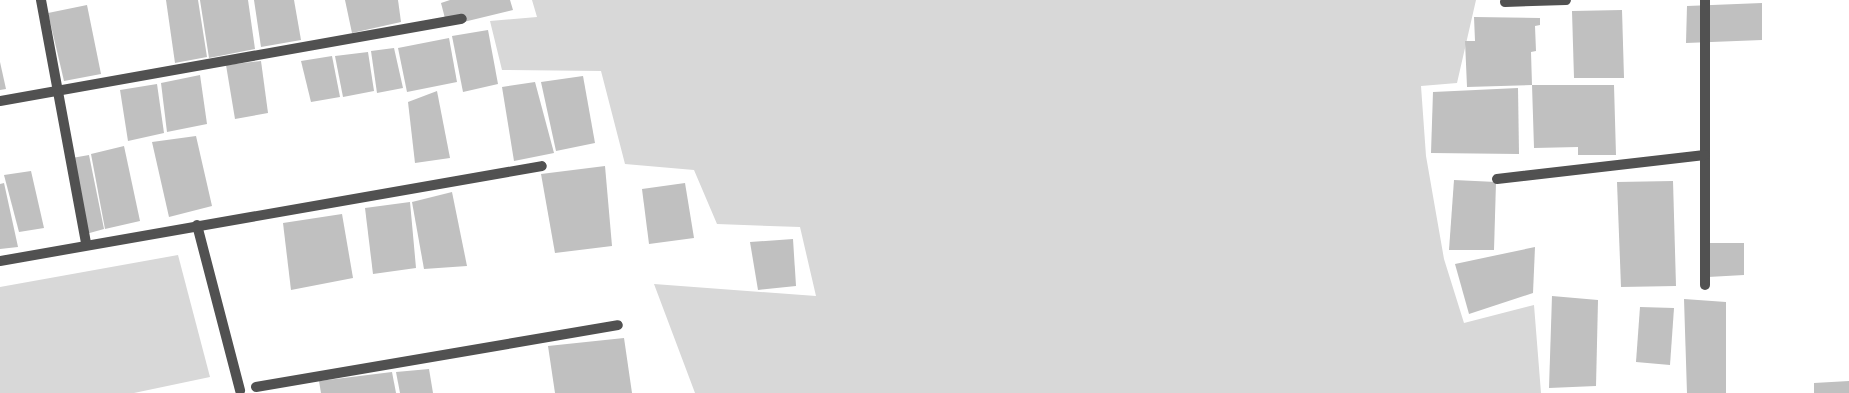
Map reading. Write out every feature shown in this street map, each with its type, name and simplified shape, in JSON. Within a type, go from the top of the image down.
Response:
[{"type":"street","points":[[42,0],[86,243]]},
{"type":"street","points":[[1505,2],[1566,0]]},
{"type":"street","points":[[1705,0],[1705,285]]},
{"type":"street","points":[[0,101],[462,19]]},
{"type":"street","points":[[1497,179],[1705,155]]},
{"type":"street","points":[[0,261],[86,243],[542,166]]},
{"type":"street","points":[[197,225],[240,390]]},
{"type":"street","points":[[256,387],[618,324]]},
{"type":"shaded area","points":[[532,0],[1476,0],[1457,83],[1421,86],[1426,156],[1444,259],[1464,323],[1534,305],[1541,393],[695,393],[654,284],[816,296],[800,227],[717,224],[694,170],[625,164],[601,71],[502,70],[490,21],[537,17]]},
{"type":"shaded area","points":[[178,255],[210,377],[134,393],[0,393],[0,287]]},
{"type":"building","points":[[166,0],[198,0],[207,57],[175,63]]},
{"type":"building","points":[[200,0],[248,0],[255,49],[209,58]]},
{"type":"building","points":[[254,0],[294,0],[301,40],[261,47]]},
{"type":"building","points":[[345,0],[398,0],[401,22],[352,33]]},
{"type":"building","points":[[450,0],[510,0],[513,10],[447,26],[441,3]]},
{"type":"building","points":[[1762,3],[1762,40],[1686,43],[1687,6]]},
{"type":"building","points":[[87,5],[101,74],[64,81],[48,13]]},
{"type":"building","points":[[1622,10],[1624,78],[1574,78],[1572,11]]},
{"type":"building","points":[[1474,17],[1540,18],[1540,25],[1535,26],[1536,51],[1531,52],[1532,85],[1467,87],[1465,41],[1475,41]]},
{"type":"building","points":[[488,30],[498,84],[463,92],[452,36]]},
{"type":"building","points":[[449,38],[457,82],[407,92],[398,48]]},
{"type":"building","points":[[394,48],[403,88],[377,93],[371,51]]},
{"type":"building","points":[[368,52],[374,91],[343,97],[335,56]]},
{"type":"building","points":[[332,56],[340,97],[311,102],[301,61]]},
{"type":"building","points":[[261,61],[268,113],[235,119],[226,65]]},
{"type":"building","points":[[0,62],[6,89],[0,90]]},
{"type":"building","points":[[200,75],[207,124],[167,132],[161,83]]},
{"type":"building","points":[[583,76],[595,143],[556,151],[541,82]]},
{"type":"building","points":[[535,82],[554,153],[514,161],[502,87]]},
{"type":"building","points":[[157,84],[164,133],[128,141],[120,90]]},
{"type":"building","points":[[1532,85],[1614,85],[1616,155],[1578,155],[1578,147],[1534,148]]},
{"type":"building","points":[[1518,88],[1519,154],[1431,153],[1433,92]]},
{"type":"building","points":[[437,91],[450,158],[415,163],[408,102]]},
{"type":"building","points":[[196,136],[212,206],[169,217],[152,142]]},
{"type":"building","points":[[124,146],[140,221],[105,229],[91,154]]},
{"type":"building","points":[[89,155],[104,229],[86,234],[72,158]]},
{"type":"building","points":[[605,166],[612,246],[555,253],[541,174]]},
{"type":"building","points":[[31,171],[44,228],[19,232],[4,175]]},
{"type":"building","points":[[1454,180],[1496,182],[1494,250],[1449,250]]},
{"type":"building","points":[[1673,181],[1676,286],[1621,287],[1617,182]]},
{"type":"building","points":[[4,183],[18,247],[0,249],[0,184]]},
{"type":"building","points":[[685,183],[694,238],[649,244],[642,189]]},
{"type":"building","points":[[452,192],[467,266],[424,269],[412,202]]},
{"type":"building","points":[[410,202],[416,268],[373,274],[365,208]]},
{"type":"building","points":[[342,214],[353,278],[291,290],[283,223]]},
{"type":"building","points":[[793,239],[796,286],[758,290],[750,242]]},
{"type":"building","points":[[1709,243],[1744,243],[1744,275],[1708,277]]},
{"type":"building","points":[[1535,247],[1533,293],[1469,314],[1455,264]]},
{"type":"building","points":[[1552,296],[1598,300],[1596,386],[1549,388]]},
{"type":"building","points":[[1684,299],[1726,302],[1726,393],[1687,393]]},
{"type":"building","points":[[1640,307],[1674,308],[1670,365],[1636,362]]},
{"type":"building","points":[[624,338],[632,393],[555,393],[548,346]]},
{"type":"building","points":[[429,369],[433,393],[400,393],[396,372]]},
{"type":"building","points":[[392,372],[396,393],[321,393],[319,381]]},
{"type":"building","points":[[1849,381],[1849,393],[1814,393],[1814,383]]}]
